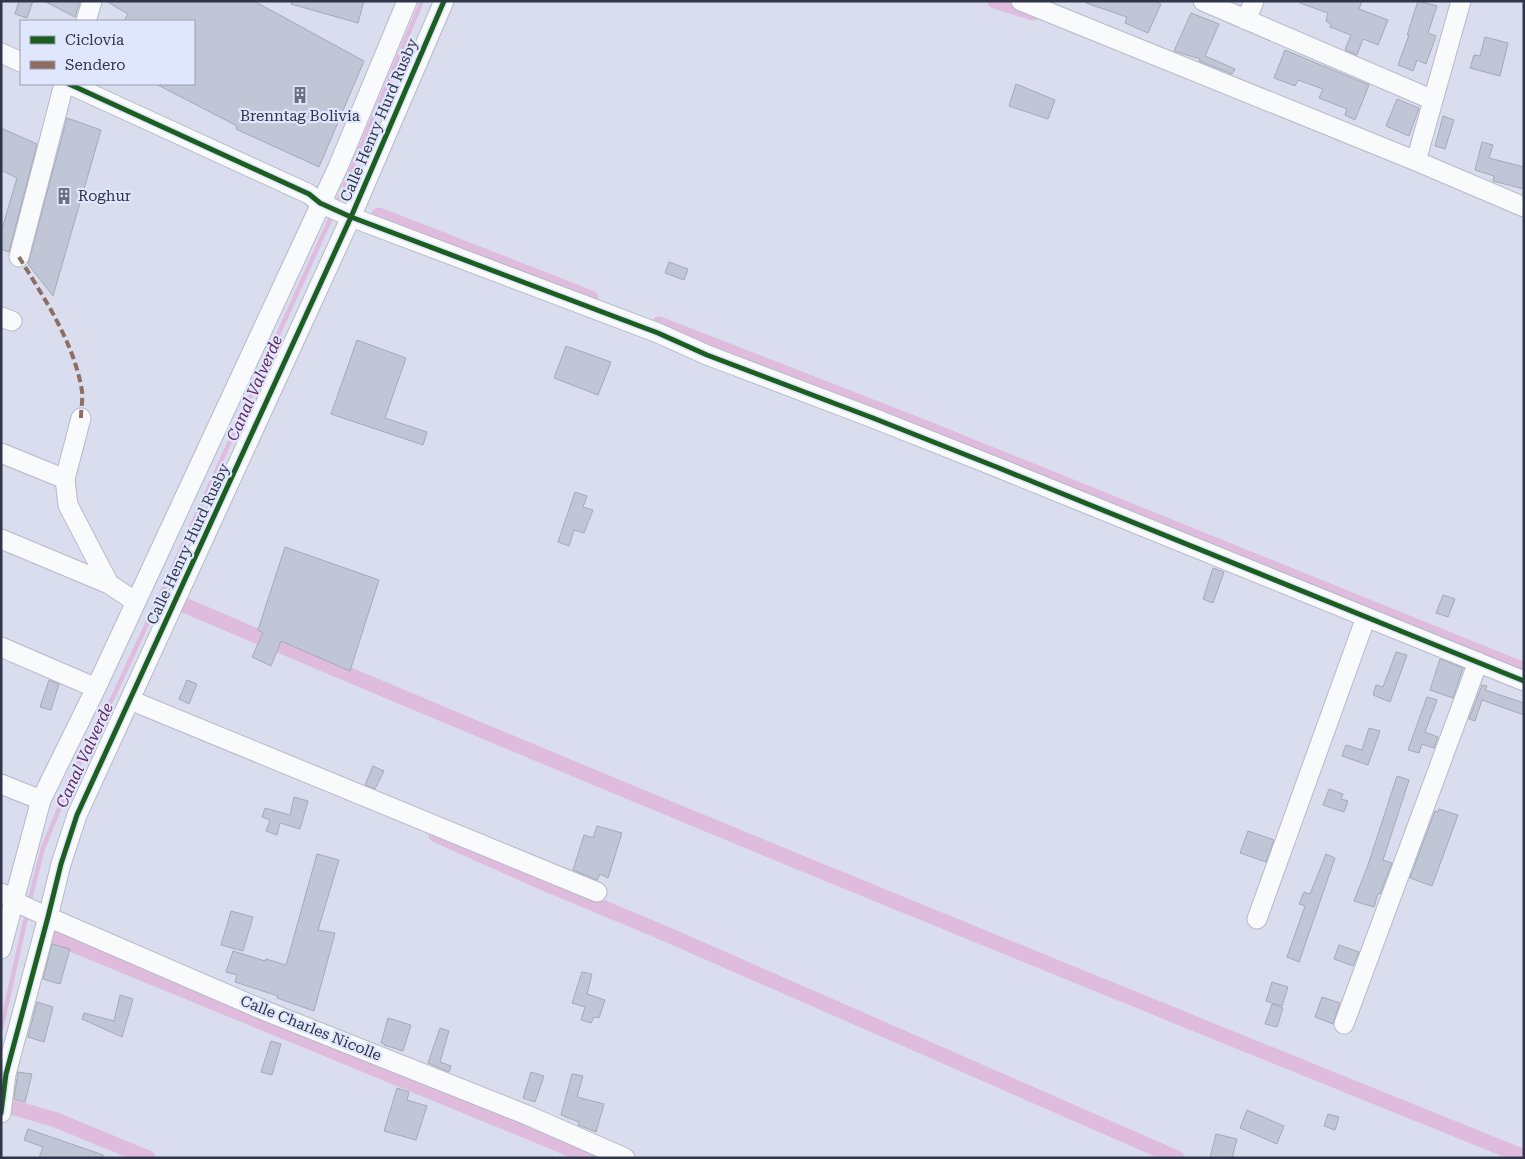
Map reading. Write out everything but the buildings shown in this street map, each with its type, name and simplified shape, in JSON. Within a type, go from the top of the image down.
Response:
[{"type":"street","points":[[86,20],[92,1]]},
{"type":"street","name":"Calle Henry Hurd Rusby","points":[[1,1113],[6,1074],[43,915],[77,815],[130,700],[335,210],[338,167],[407,1]]},
{"type":"street","name":"Calle Henry Hurd Rusby","points":[[1,949],[12,898],[41,800],[136,602],[335,210],[444,1]]},
{"type":"street","points":[[1020,1],[1416,161],[1524,207]]},
{"type":"street","points":[[1203,1],[1433,100]]},
{"type":"street","points":[[1246,20],[1254,1]]},
{"type":"street","points":[[1416,161],[1461,1]]},
{"type":"street","points":[[1,53],[20,62]]},
{"type":"street","points":[[19,257],[64,85]]},
{"type":"street","points":[[71,85],[309,194],[335,210],[658,333],[707,355],[873,418],[1524,681]]},
{"type":"street","points":[[81,418],[66,479],[68,505],[109,584]]},
{"type":"street","points":[[1,453],[66,479]]},
{"type":"street","points":[[1,539],[109,584],[136,602]]},
{"type":"street","points":[[1258,919],[1366,617]]},
{"type":"street","points":[[1,647],[96,688]]},
{"type":"street","points":[[1344,1024],[1478,662]]},
{"type":"street","points":[[130,700],[598,892]]},
{"type":"street","points":[[1,784],[41,800]]},
{"type":"street","name":"Calle Charles Nicolle","points":[[12,898],[43,915],[268,1012],[527,1115],[625,1158]]},
{"type":"waterway","name":"Canal Valverde","points":[[336,206],[422,1]]},
{"type":"waterway","points":[[995,1],[1033,13]]},
{"type":"waterway","name":"Canal Valverde","points":[[29,903],[43,848],[72,777],[113,697],[161,594],[333,213]]},
{"type":"waterway","points":[[379,215],[591,298]]},
{"type":"waterway","points":[[659,324],[926,428],[1524,670]]},
{"type":"waterway","points":[[184,605],[852,884],[1524,1157]]},
{"type":"waterway","points":[[436,835],[1177,1158]]},
{"type":"waterway","name":"Canal Valverde","points":[[1,1029],[27,913]]},
{"type":"waterway","points":[[54,937],[592,1158]]},
{"type":"waterway","points":[[15,1108],[56,1120],[148,1158]]},
{"type":"marked path","points":[[19,257],[57,321],[72,355],[82,391],[81,418]]},
{"type":"cycle path","points":[[1,1113],[6,1074],[61,864],[77,815],[351,217],[444,1]]},
{"type":"cycle path","points":[[71,85],[309,194],[320,203],[351,217],[658,333],[707,355],[873,418],[1524,681]]},
{"type":"place","name":"Brenntag Bolivia","points":[[300,95]]},
{"type":"place","name":"Roghur","points":[[64,196]]}]
